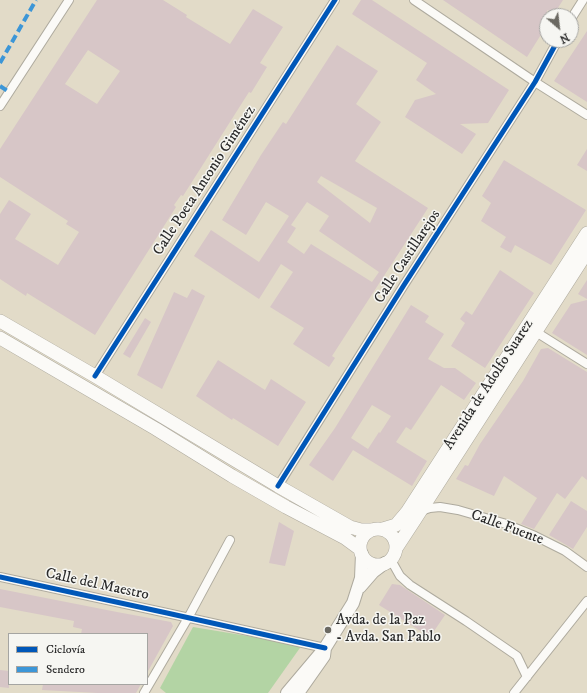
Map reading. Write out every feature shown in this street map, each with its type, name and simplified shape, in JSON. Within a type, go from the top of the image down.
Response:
[{"type":"main road","name":"Avenida de Adolfo Suarez","points":[[377,530],[396,524],[408,512],[587,233]]},
{"type":"main road","name":"Avenida de Adolfo Suarez","points":[[397,547],[421,512],[587,252]]},
{"type":"main road","points":[[0,321],[278,486],[354,529],[377,530],[393,536],[397,547],[394,556],[369,576],[358,592],[348,614],[325,648],[288,693]]},
{"type":"main road","points":[[0,338],[232,476],[286,507],[345,538],[361,552],[365,559],[374,564],[388,562]]},
{"type":"main road","points":[[358,592],[362,572],[361,540],[364,536],[377,530]]},
{"type":"main road","points":[[298,693],[324,656],[325,648]]},
{"type":"street","points":[[0,106],[69,0]]},
{"type":"street","name":"Calle Poeta Antonio Giménez","points":[[94,376],[335,0]]},
{"type":"street","points":[[414,0],[535,82],[587,115]]},
{"type":"street","name":"Calle Castillarejos","points":[[278,486],[404,285],[535,82],[554,48]]},
{"type":"street","points":[[536,332],[587,364]]},
{"type":"street","name":"Calle Fuente","points":[[421,512],[440,506],[503,524],[535,536],[565,551],[587,567]]},
{"type":"street","points":[[144,693],[188,618],[230,540]]},
{"type":"street","points":[[388,562],[410,585],[517,656],[527,677]]},
{"type":"street","name":"Calle del Maestro","points":[[0,577],[325,648]]},
{"type":"street","points":[[514,693],[587,601]]},
{"type":"green space","points":[[193,627],[302,645],[268,693],[166,693],[160,688]]},
{"type":"building","points":[[97,0],[163,0],[187,15],[186,17],[230,44],[253,9],[283,27],[260,63],[267,67],[251,93],[249,92],[183,196],[181,195],[174,205],[176,207],[95,335],[27,293],[26,296],[0,279],[0,214],[9,200],[31,214],[15,239],[58,265],[79,232],[66,224],[68,221],[0,177],[0,149]],"holes":[[[88,50],[120,71],[97,104],[65,84]]]},
{"type":"building","points":[[361,0],[372,0],[509,90],[488,123],[460,124],[476,134],[462,154],[405,117],[415,100],[436,94],[416,80],[427,63],[352,14]]},
{"type":"building","points":[[443,0],[563,0],[558,8],[539,8],[539,38],[527,57]]},
{"type":"building","points":[[587,31],[587,102],[554,81],[576,48],[579,48],[579,43]]},
{"type":"building","points":[[337,45],[378,71],[356,104],[381,122],[355,161],[428,208],[332,356],[335,358],[329,367],[293,344],[304,328],[270,307],[293,272],[281,264],[259,299],[194,256],[211,230],[259,262],[289,216],[266,202],[246,235],[222,220],[261,155],[283,122],[286,124]],"holes":[[[321,176],[377,208],[370,223],[317,182]],[[307,202],[329,216],[319,231],[379,272],[372,282],[311,244],[304,254],[287,242],[296,228],[291,225]]]},
{"type":"building","points":[[587,149],[587,171],[577,165]]},
{"type":"building","points":[[504,160],[586,210],[551,265],[515,245],[511,253],[500,247],[506,237],[481,221],[491,203],[482,196]]},
{"type":"building","points":[[500,270],[534,293],[485,368],[451,346],[465,323],[460,319],[466,311],[472,315]]},
{"type":"building","points":[[587,280],[587,299],[578,294]]},
{"type":"building","points":[[192,289],[205,296],[162,389],[137,375],[174,292],[187,298]]},
{"type":"building","points":[[587,300],[587,355],[552,333],[571,304]]},
{"type":"building","points":[[411,305],[429,316],[425,322],[444,334],[428,359],[444,368],[455,368],[476,383],[464,400],[441,385],[411,430],[406,427],[396,442],[427,461],[412,486],[353,450],[333,481],[309,465],[335,428]],"holes":[[[372,405],[391,416],[368,449],[351,438]]]},
{"type":"building","points":[[145,318],[151,322],[130,358],[123,354]]},
{"type":"building","points":[[548,348],[587,372],[587,480],[582,476],[565,499],[557,493],[534,529],[521,524],[537,498],[504,476],[494,496],[456,479],[465,465],[468,466],[480,444],[523,381],[541,349]]},
{"type":"building","points":[[218,360],[265,390],[271,379],[306,402],[278,446],[233,418],[232,420],[196,396]]},
{"type":"building","points":[[571,501],[587,511],[587,527],[573,549],[549,535]]},
{"type":"building","points":[[279,522],[294,531],[285,566],[269,563]]},
{"type":"building","points":[[392,584],[400,585],[445,615],[430,637],[379,605]]},
{"type":"building","points":[[0,589],[171,622],[173,626],[148,671],[148,633],[81,633],[82,629],[73,627],[74,621],[0,607]]},
{"type":"building","points":[[0,670],[8,671],[9,688],[0,687]]},
{"type":"building","points":[[43,685],[140,685],[136,693],[98,693],[42,690]]},
{"type":"marked path","points":[[0,63],[36,0]]},
{"type":"marked path","points":[[0,86],[9,92]]},
{"type":"cycle path","points":[[95,376],[335,0]]},
{"type":"cycle path","points":[[278,486],[404,285],[535,82],[554,48]]},
{"type":"cycle path","points":[[0,577],[325,648]]},
{"type":"place","name":"Avda. de la Paz - Avda. San Pablo","points":[[328,630]]}]
